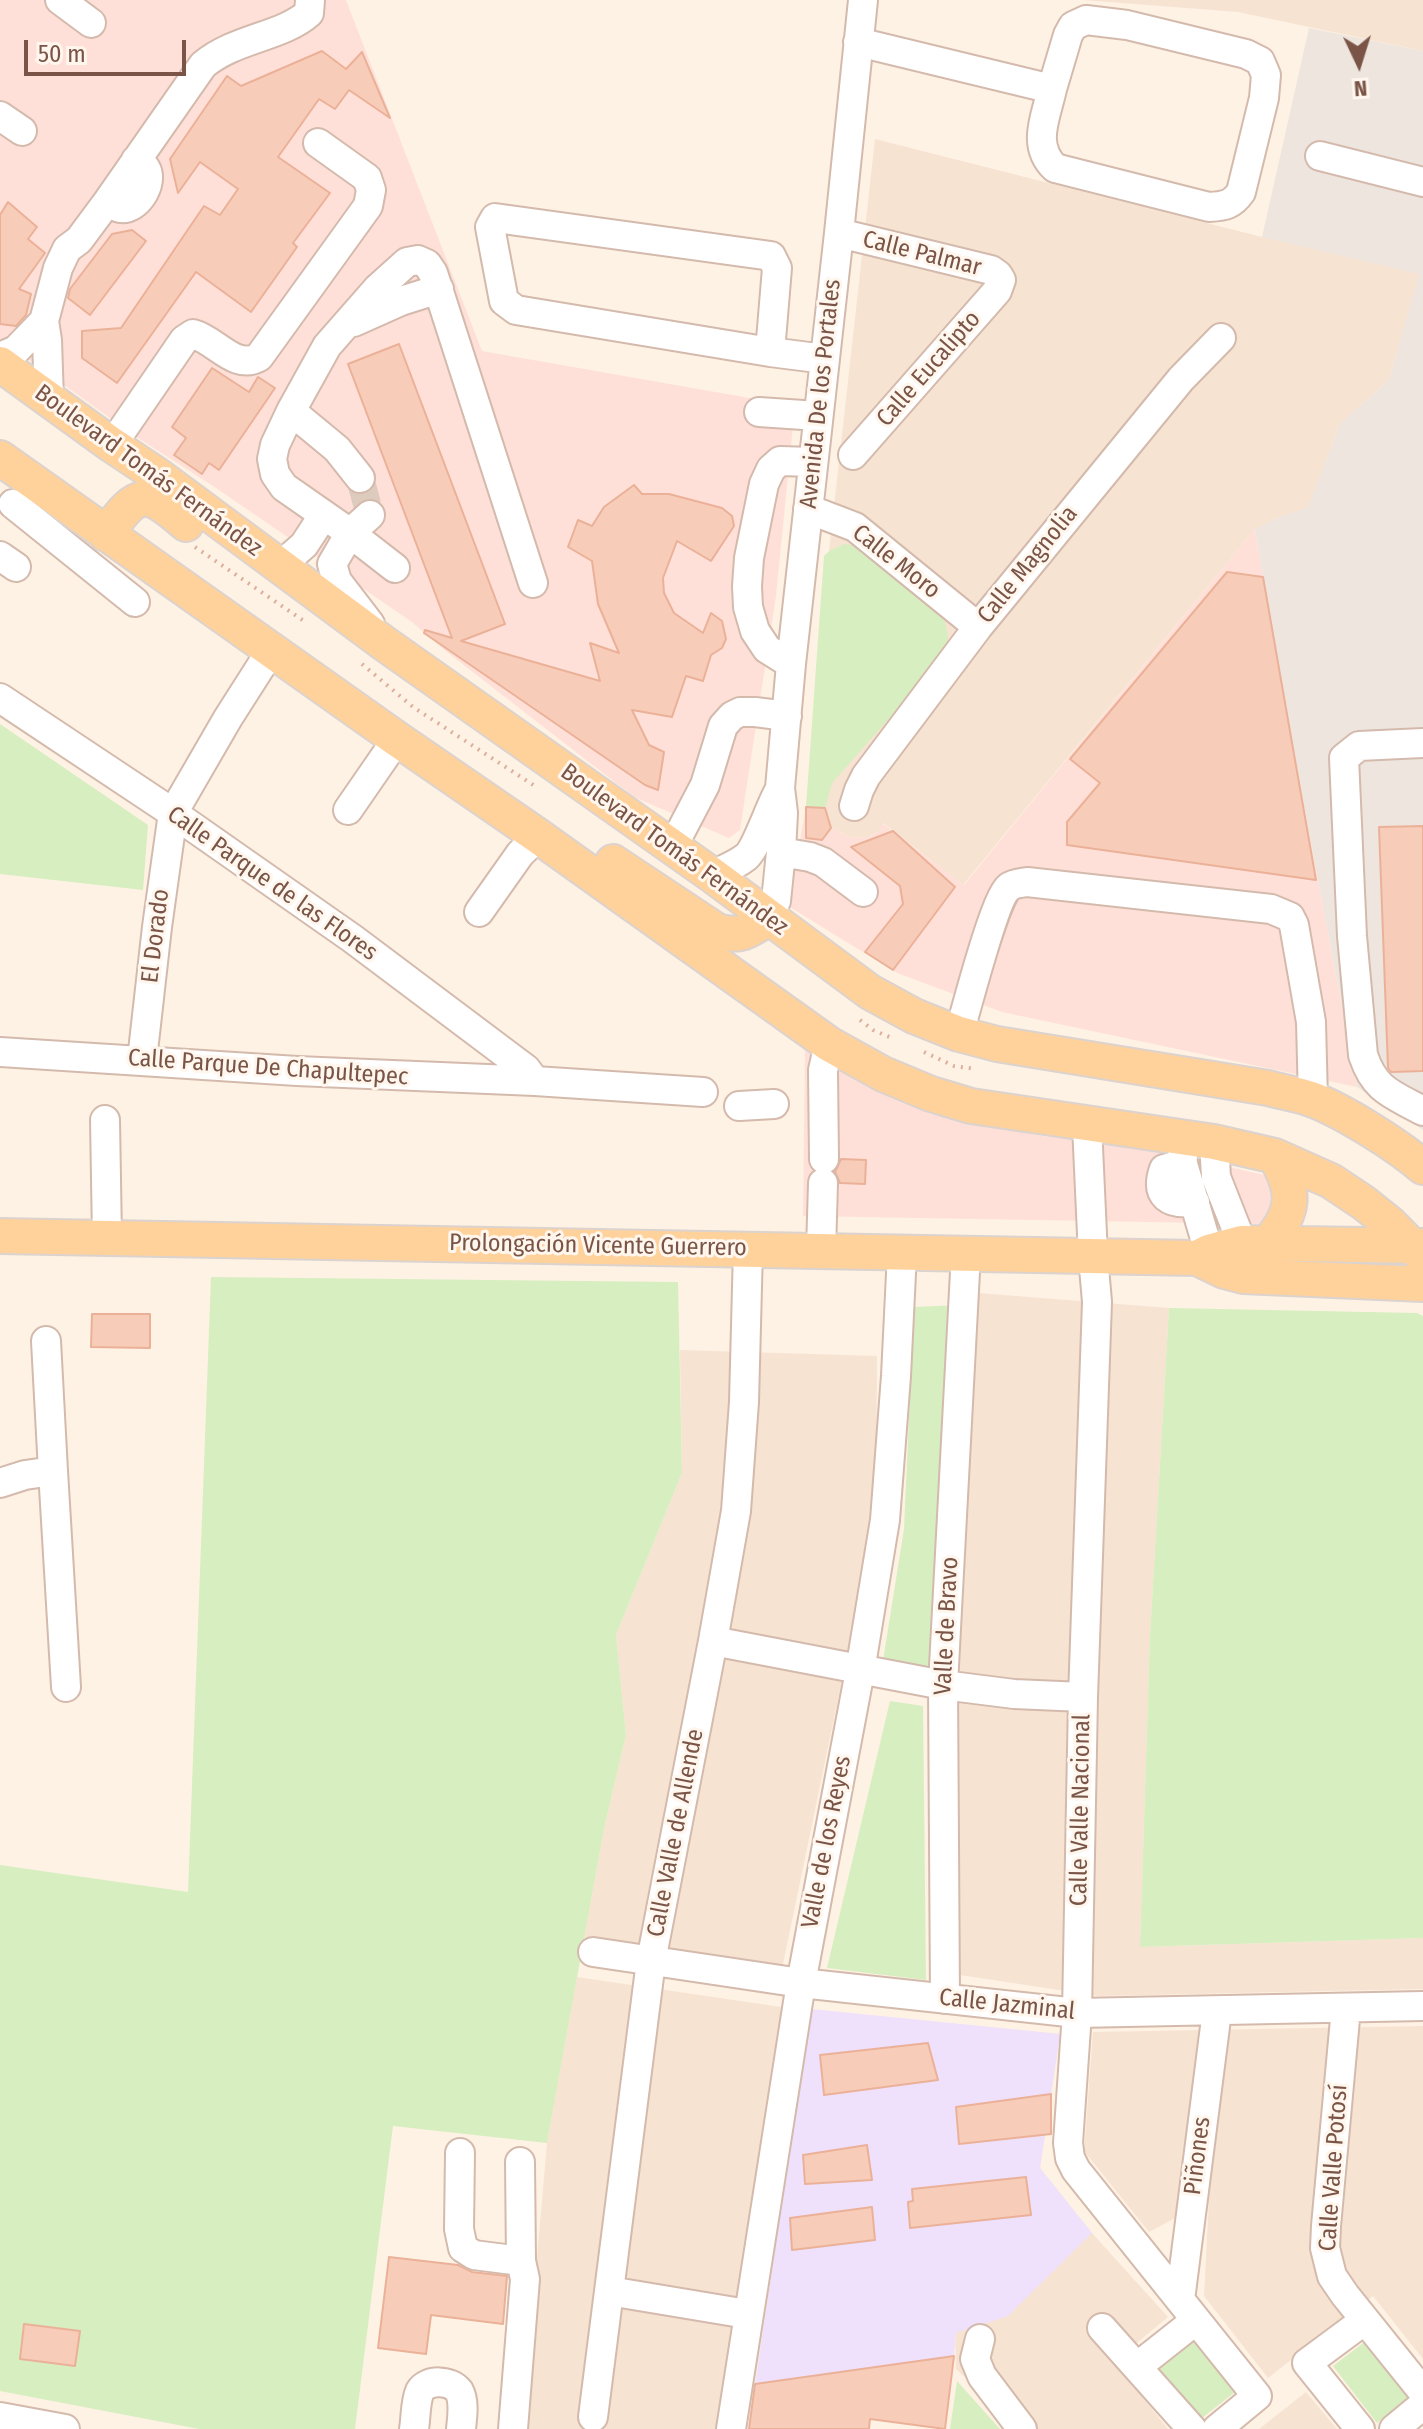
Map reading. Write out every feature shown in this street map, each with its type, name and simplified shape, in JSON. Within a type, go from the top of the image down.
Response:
[{"type":"main road","name":"Boulevard Tomás Fernández","points":[[0,364],[168,483],[292,555],[385,644],[712,875],[870,992],[914,1016],[959,1034],[997,1044],[1268,1088],[1313,1100],[1364,1127],[1423,1167]]},
{"type":"main road","points":[[0,458],[14,503],[106,534],[829,1044],[883,1074],[971,1106],[1087,1125],[1193,1148],[1275,1156],[1331,1181],[1364,1203],[1420,1250]]},
{"type":"main road","points":[[106,534],[131,503],[146,498],[155,500],[195,532],[235,555],[253,562],[292,555]]},
{"type":"main road","points":[[538,836],[570,841],[602,854],[717,931],[729,935],[740,934],[768,918]]},
{"type":"main road","points":[[1203,1255],[1255,1243],[1280,1230],[1290,1203],[1287,1179],[1275,1156]]},
{"type":"main road","name":"Prolongación Vicente Guerrero","points":[[0,1236],[902,1253],[1203,1255]]},
{"type":"main road","points":[[1255,1243],[1420,1250]]},
{"type":"main road","points":[[1203,1255],[1224,1271],[1243,1276],[1423,1284]]},
{"type":"street","points":[[60,0],[91,23]]},
{"type":"street","points":[[49,400],[44,321],[58,268],[67,249],[79,240],[108,201],[203,65],[228,49],[299,21],[309,13],[310,0]]},
{"type":"street","name":"Avenida De los Portales","points":[[768,918],[776,901],[783,813],[780,788],[791,664],[863,0]]},
{"type":"street","points":[[1086,20],[1104,20],[1157,32],[1246,54],[1260,61],[1266,75],[1264,98],[1241,192],[1235,201],[1225,206],[1209,207],[1055,168],[1042,150],[1042,135],[1052,89],[1068,35],[1073,26],[1086,20]]},
{"type":"street","points":[[858,42],[1052,89]]},
{"type":"street","points":[[112,445],[184,340],[193,334],[203,336],[241,362],[250,362],[259,357],[368,206],[371,190],[367,178],[318,143]]},
{"type":"street","points":[[1320,156],[1423,182]]},
{"type":"street","points":[[770,352],[777,268],[771,256],[495,218],[490,227],[504,301],[516,310],[770,352],[825,359]]},
{"type":"street","name":"Calle Palmar","points":[[839,233],[991,270],[1001,280]]},
{"type":"street","points":[[395,568],[360,524],[323,516],[284,487],[275,474],[272,459],[291,411],[327,346],[377,289],[407,262],[418,260],[427,264],[439,289],[533,583]]},
{"type":"street","name":"Calle Eucalipto","points":[[853,455],[997,291],[1001,280]]},
{"type":"street","points":[[0,357],[16,350],[44,321]]},
{"type":"street","name":"Calle Magnolia","points":[[854,806],[866,776],[978,627],[1181,379],[1221,338]]},
{"type":"street","points":[[291,411],[337,449],[360,478]]},
{"type":"street","points":[[780,461],[779,445],[770,425],[759,412],[818,416]]},
{"type":"street","points":[[791,664],[767,649],[755,631],[748,607],[749,558],[764,484],[771,469],[780,461],[813,462]]},
{"type":"street","points":[[14,503],[135,602]]},
{"type":"street","name":"Calle Moro","points":[[808,509],[855,527],[978,627]]},
{"type":"street","points":[[323,516],[292,555],[332,564]]},
{"type":"street","points":[[332,564],[360,524]]},
{"type":"street","points":[[332,564],[342,587],[385,644]]},
{"type":"street","points":[[173,813],[272,649]]},
{"type":"street","name":"Calle Parque de las Flores","points":[[0,698],[173,813],[377,957],[526,1069],[535,1081]]},
{"type":"street","points":[[672,848],[705,785],[723,726],[740,712],[787,716]]},
{"type":"street","points":[[348,810],[397,739]]},
{"type":"street","points":[[1423,743],[1359,746],[1344,758],[1352,936],[1363,1055],[1369,1073],[1378,1086],[1423,1111]]},
{"type":"street","name":"Avenida De los Portales","points":[[712,875],[745,858],[753,849],[780,788]]},
{"type":"street","name":"El Dorado","points":[[142,1060],[173,813]]},
{"type":"street","points":[[479,912],[520,854],[538,836]]},
{"type":"street","points":[[781,852],[823,862],[863,892]]},
{"type":"street","points":[[959,1034],[993,919],[1010,886],[1027,882],[1271,909],[1290,917],[1294,925],[1311,1022],[1313,1100]]},
{"type":"street","points":[[821,1251],[823,1070],[829,1044]]},
{"type":"street","name":"Calle Parque De Chapultepec","points":[[0,1052],[703,1092]]},
{"type":"street","points":[[739,1106],[774,1104]]},
{"type":"street","points":[[105,1120],[107,1238]]},
{"type":"street","name":"Calle Valle Nacional","points":[[1087,1125],[1097,1302],[1083,1697],[1077,2013],[1068,2143],[1076,2170],[1257,2396],[1217,2429]]},
{"type":"street","points":[[1203,1255],[1195,1202],[1178,1204],[1168,1200],[1162,1191],[1160,1179],[1164,1169],[1193,1148],[1216,1177],[1255,1243]]},
{"type":"street","name":"Calle Valle de Allende","points":[[593,2417],[651,1961],[730,1553],[742,1460],[748,1249]]},
{"type":"street","name":"Valle de los Reyes","points":[[731,2429],[801,1983],[885,1520],[902,1253]]},
{"type":"street","name":"Valle de Bravo","points":[[945,1999],[943,1685],[966,1253]]},
{"type":"street","points":[[46,1341],[66,1687]]},
{"type":"street","points":[[0,1483],[53,1471]]},
{"type":"street","points":[[713,1641],[943,1685],[999,1693],[1083,1697]]},
{"type":"street","name":"Calle Jazminal","points":[[593,1952],[801,1983],[1077,2013],[1423,2006]]},
{"type":"street","name":"Calle Valle Potosí","points":[[1346,2008],[1325,2248],[1332,2276],[1423,2392]]},
{"type":"street","name":"Piñones","points":[[1187,2311],[1217,2011]]},
{"type":"street","points":[[460,2153],[459,2229],[463,2248],[474,2255],[521,2261]]},
{"type":"street","points":[[513,2429],[525,2297],[521,2261],[520,2162]]},
{"type":"street","points":[[609,2291],[747,2314]]},
{"type":"street","points":[[1138,2366],[1187,2311]]},
{"type":"street","points":[[1360,2429],[1307,2363],[1365,2320]]},
{"type":"street","points":[[1102,2328],[1192,2429]]},
{"type":"street","points":[[980,2339],[975,2359],[982,2376],[1022,2429]]},
{"type":"street","points":[[414,2429],[420,2392],[425,2385],[435,2382],[450,2384],[459,2391],[463,2404],[461,2429]]},
{"type":"street","points":[[1394,2429],[1423,2405]]},
{"type":"street","points":[[0,2417],[65,2429]]},
{"type":"shaded area","points":[[0,0],[346,0],[482,351],[795,406],[776,596],[740,830],[729,838],[634,797],[412,622],[138,438],[0,339]]},
{"type":"shaded area","points":[[1083,0],[1423,0],[1423,51],[1238,12]]},
{"type":"shaded area","points":[[1309,28],[1423,51],[1423,1130],[1357,1087],[1255,529],[1308,507],[1340,424],[1389,380],[1419,274],[1262,237]]},
{"type":"shaded area","points":[[875,139],[1262,237],[1420,273],[1389,380],[1340,424],[1308,508],[1255,529],[963,885],[883,823],[879,831],[869,837],[852,838],[831,828],[825,808],[806,807],[829,551]]},
{"type":"shaded area","points":[[1255,529],[1357,1087],[1002,1012],[897,973],[788,906],[806,807],[825,808],[831,828],[852,838],[869,837],[879,831],[882,823],[964,885]]},
{"type":"shaded area","points":[[805,1048],[857,1080],[930,1114],[1048,1137],[1100,1139],[1265,1175],[1270,1182],[1271,1209],[1263,1224],[803,1216]]},
{"type":"shaded area","points":[[978,1293],[1169,1308],[1150,1635],[1140,1947],[1423,1938],[1423,1989],[1098,1996],[960,1975],[956,1678]]},
{"type":"shaded area","points":[[680,1350],[877,1356],[876,1516],[782,1969],[584,1939],[604,1829],[626,1735],[616,1635],[682,1473]]},
{"type":"shaded area","points":[[577,1977],[781,2007],[1060,2034],[1040,2168],[1092,2233],[1168,2317],[1114,2362],[1168,2429],[1022,2429],[956,2369],[953,2246],[751,2251],[725,2429],[522,2429],[547,2143]]},
{"type":"shaded area","points":[[811,2009],[1060,2034],[1040,2168],[1092,2233],[1008,2316],[956,2333],[954,2356],[755,2384]]},
{"type":"shaded area","points":[[1423,2026],[1423,2359],[1373,2296],[1268,2378],[1204,2296],[1209,2200],[1149,2232],[1084,2151],[1093,2032]]},
{"type":"shaded area","points":[[1306,2392],[1337,2429],[1259,2429]]},
{"type":"green space","points":[[844,544],[855,546],[944,618],[948,636],[946,654],[832,783],[825,808],[806,807],[824,556]]},
{"type":"green space","points":[[0,724],[148,825],[143,890],[0,874]]},
{"type":"green space","points":[[211,1277],[678,1282],[682,1473],[616,1635],[626,1735],[604,1829],[547,2143],[393,2126],[355,2429],[199,2429],[0,2391],[0,1865],[188,1892]]},
{"type":"green space","points":[[958,1305],[938,1673],[882,1667],[904,1529],[914,1307]]},
{"type":"green space","points":[[1169,1308],[1417,1313],[1423,1316],[1423,1938],[1140,1947],[1150,1635]]},
{"type":"green space","points":[[890,1701],[923,1706],[926,1980],[827,1968]]},
{"type":"green space","points":[[1190,2335],[1235,2392],[1193,2425],[1149,2368]]},
{"type":"green space","points":[[1366,2341],[1410,2397],[1377,2423],[1333,2366]]},
{"type":"green space","points":[[957,2381],[1000,2429],[950,2429]]},
{"type":"building","points":[[322,51],[346,69],[362,52],[390,118],[349,90],[335,109],[319,99],[278,157],[330,193],[293,243],[297,247],[251,312],[196,272],[117,383],[82,358],[82,331],[121,328],[204,206],[220,215],[238,189],[200,162],[178,193],[170,159],[227,76],[241,86]]},
{"type":"building","points":[[8,202],[37,227],[28,239],[45,253],[19,289],[31,294],[26,315],[16,326],[0,324],[0,215]]},
{"type":"building","points":[[132,230],[146,241],[90,315],[68,298],[70,289],[112,234]]},
{"type":"building","points":[[399,344],[505,624],[461,641],[600,681],[590,643],[619,653],[598,604],[592,561],[568,547],[578,520],[592,526],[604,507],[634,485],[642,494],[669,494],[722,508],[732,516],[734,526],[711,561],[677,541],[663,578],[664,593],[674,613],[703,633],[711,613],[722,621],[726,639],[722,648],[711,655],[703,681],[686,676],[672,717],[632,710],[649,745],[664,752],[658,790],[645,785],[424,633],[425,630],[452,638],[348,364]]},
{"type":"building","points":[[212,368],[249,392],[258,377],[275,388],[219,470],[209,463],[202,474],[174,455],[186,438],[172,427]]},
{"type":"building","points":[[1227,572],[1263,577],[1316,880],[1067,845],[1067,822],[1100,783],[1070,759]]},
{"type":"building","points":[[806,807],[825,808],[831,828],[822,840],[806,838]]},
{"type":"building","points":[[1423,826],[1423,1071],[1391,1072],[1388,1068],[1379,827]]},
{"type":"building","points":[[893,831],[955,887],[893,970],[865,952],[903,904],[900,886],[851,847]]},
{"type":"building","points":[[841,1159],[866,1160],[865,1184],[840,1183],[835,1172]]},
{"type":"building","points":[[92,1314],[150,1314],[150,1348],[91,1347]]},
{"type":"building","points":[[928,2043],[938,2080],[824,2095],[820,2055]]},
{"type":"building","points":[[1051,2094],[1051,2134],[959,2144],[956,2107]]},
{"type":"building","points":[[867,2145],[872,2180],[805,2184],[803,2155]]},
{"type":"building","points":[[1026,2177],[1031,2215],[910,2228],[908,2202],[913,2201],[912,2189]]},
{"type":"building","points":[[872,2207],[875,2240],[792,2250],[790,2218]]},
{"type":"building","points":[[389,2257],[458,2265],[472,2272],[507,2276],[503,2324],[431,2315],[426,2354],[378,2348]]},
{"type":"building","points":[[24,2324],[80,2331],[75,2366],[20,2359]]},
{"type":"building","points":[[954,2356],[945,2429],[870,2419],[869,2429],[749,2429],[755,2384]]},
{"type":"tunnel","points":[[360,478],[370,515]]}]
